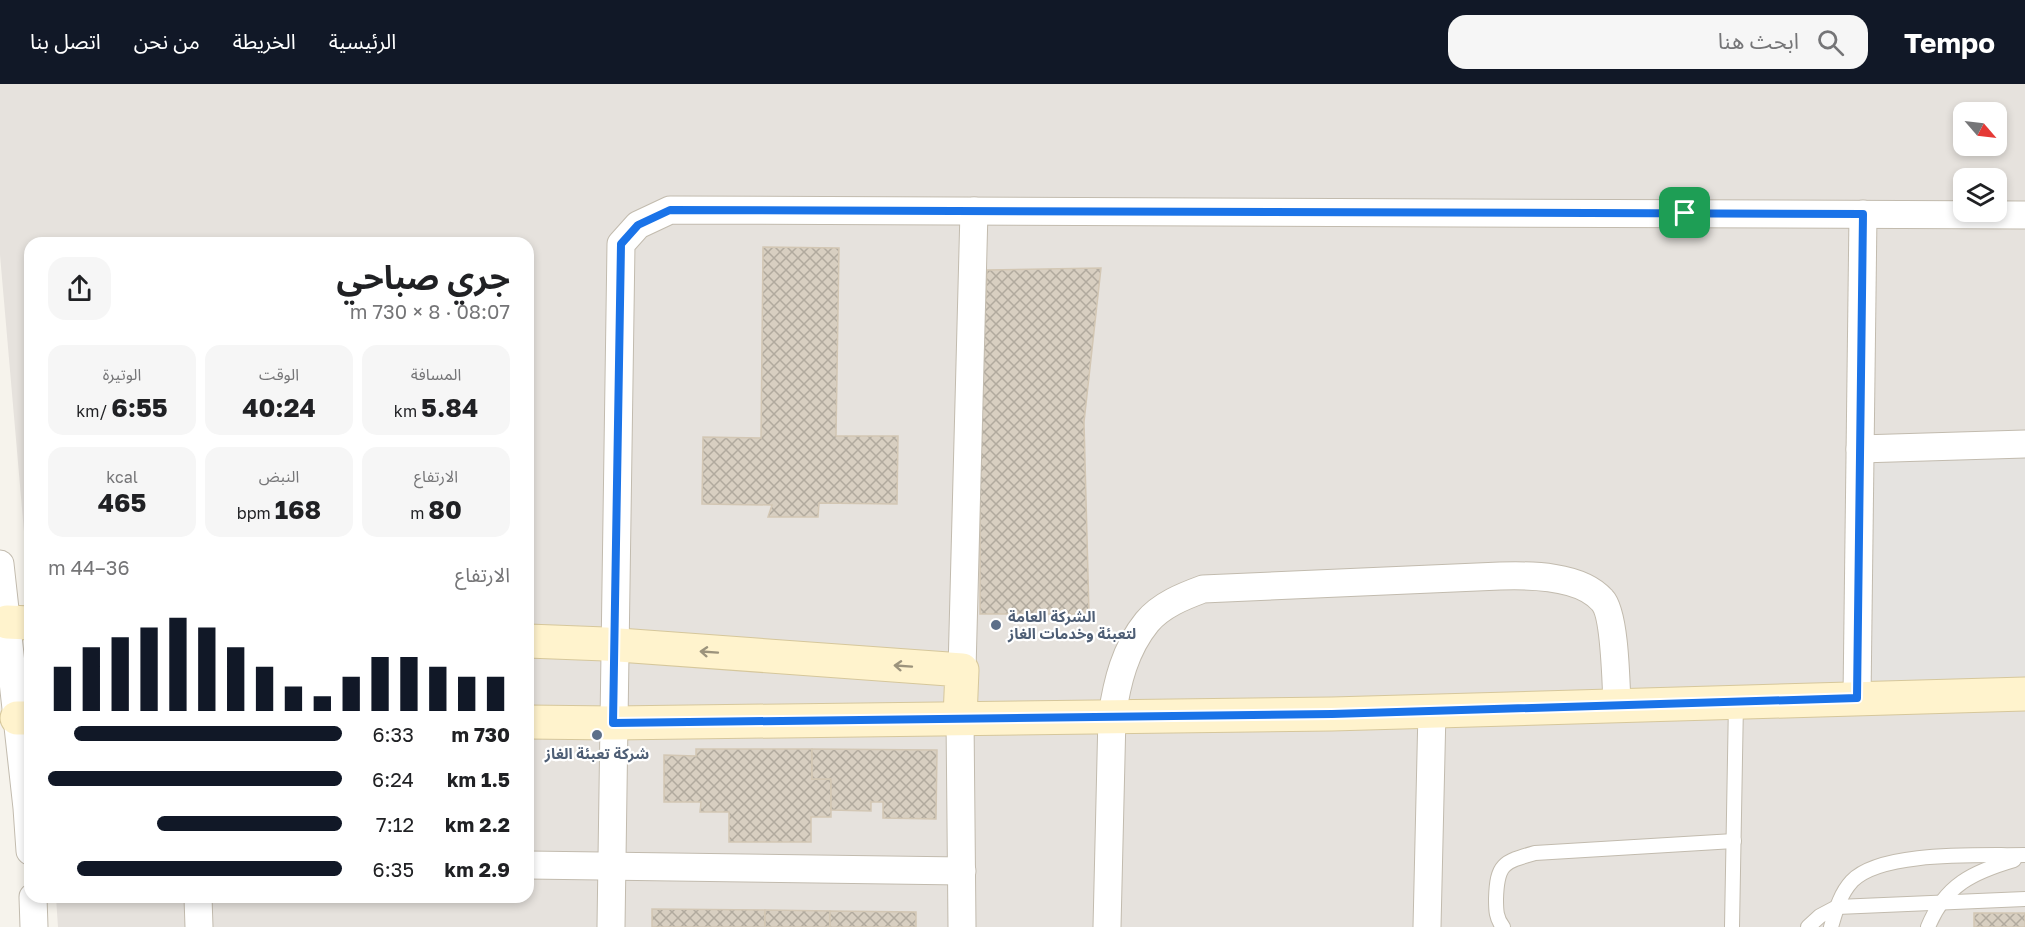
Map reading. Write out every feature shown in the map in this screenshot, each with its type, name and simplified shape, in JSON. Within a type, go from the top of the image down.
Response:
[{"type":"street","points":[[611,927],[621,244],[638,225],[670,210],[2025,214]]},
{"type":"street","points":[[962,927],[960,718],[974,211]]},
{"type":"street","points":[[1857,698],[1863,214]]},
{"type":"street","points":[[1860,449],[2025,444]]},
{"type":"street","points":[[0,564],[18,623],[24,740]]},
{"type":"street","points":[[1107,927],[1112,716],[1122,667],[1148,621],[1183,597],[1203,589],[1533,575],[1563,580],[1585,588],[1603,600],[1611,623],[1617,705]]},
{"type":"street","points":[[534,641],[962,670]]},
{"type":"street","points":[[534,722],[613,723],[1432,711],[2025,693]]},
{"type":"street","points":[[1427,927],[1432,711]]},
{"type":"street","points":[[534,865],[962,871]]},
{"type":"street","points":[[33,903],[34,927]]},
{"type":"street","points":[[198,903],[199,927]]},
{"type":"lane","points":[[1732,927],[1736,702]]},
{"type":"lane","points":[[1503,927],[1496,913],[1497,878],[1501,869],[1509,861],[1535,853],[1734,841]]},
{"type":"lane","points":[[1928,927],[1941,902],[1961,882],[1976,873],[2025,856]]},
{"type":"lane","points":[[1831,927],[1843,892],[1854,879],[1867,871],[1884,865],[1927,857],[2025,856]]},
{"type":"lane","points":[[1808,927],[1820,916],[1837,907],[2025,899]]},
{"type":"shaded area","points":[[0,84],[2025,84],[2025,927],[58,927],[56,903],[534,903],[534,237],[24,237],[24,532],[0,255]]},
{"type":"shaded area","points":[[2025,444],[2025,694],[1857,698],[1860,449]]},
{"type":"building","points":[[763,247],[839,248],[836,436],[898,436],[897,504],[819,503],[818,517],[768,517],[772,505],[702,504],[703,437],[761,438]]},
{"type":"building","points":[[1101,268],[1084,422],[1089,614],[980,614],[980,418],[987,270]]},
{"type":"building","points":[[696,749],[812,749],[812,779],[831,779],[831,817],[811,817],[811,842],[729,842],[729,812],[700,812],[701,802],[664,802],[664,755],[696,756]]},
{"type":"building","points":[[812,749],[937,750],[936,819],[883,818],[883,802],[871,802],[871,811],[831,810],[831,779],[812,779]]},
{"type":"building","points":[[652,909],[765,910],[765,927],[652,927]]},
{"type":"building","points":[[765,910],[830,911],[830,927],[765,927]]},
{"type":"building","points":[[830,911],[916,912],[916,927],[830,927]]},
{"type":"building","points":[[1974,913],[2025,913],[2025,927],[1974,927]]},
{"type":"place","name":"الشركة العامة لتعبئة وخدمات الغاز","points":[[996,625]]},
{"type":"place","name":"شركة تعبئة الغاز","points":[[597,735]]},
{"type":"route","points":[[670,210],[1685,213],[1863,214],[1857,698],[1332,714],[613,723],[621,244],[638,225],[670,210]]}]
